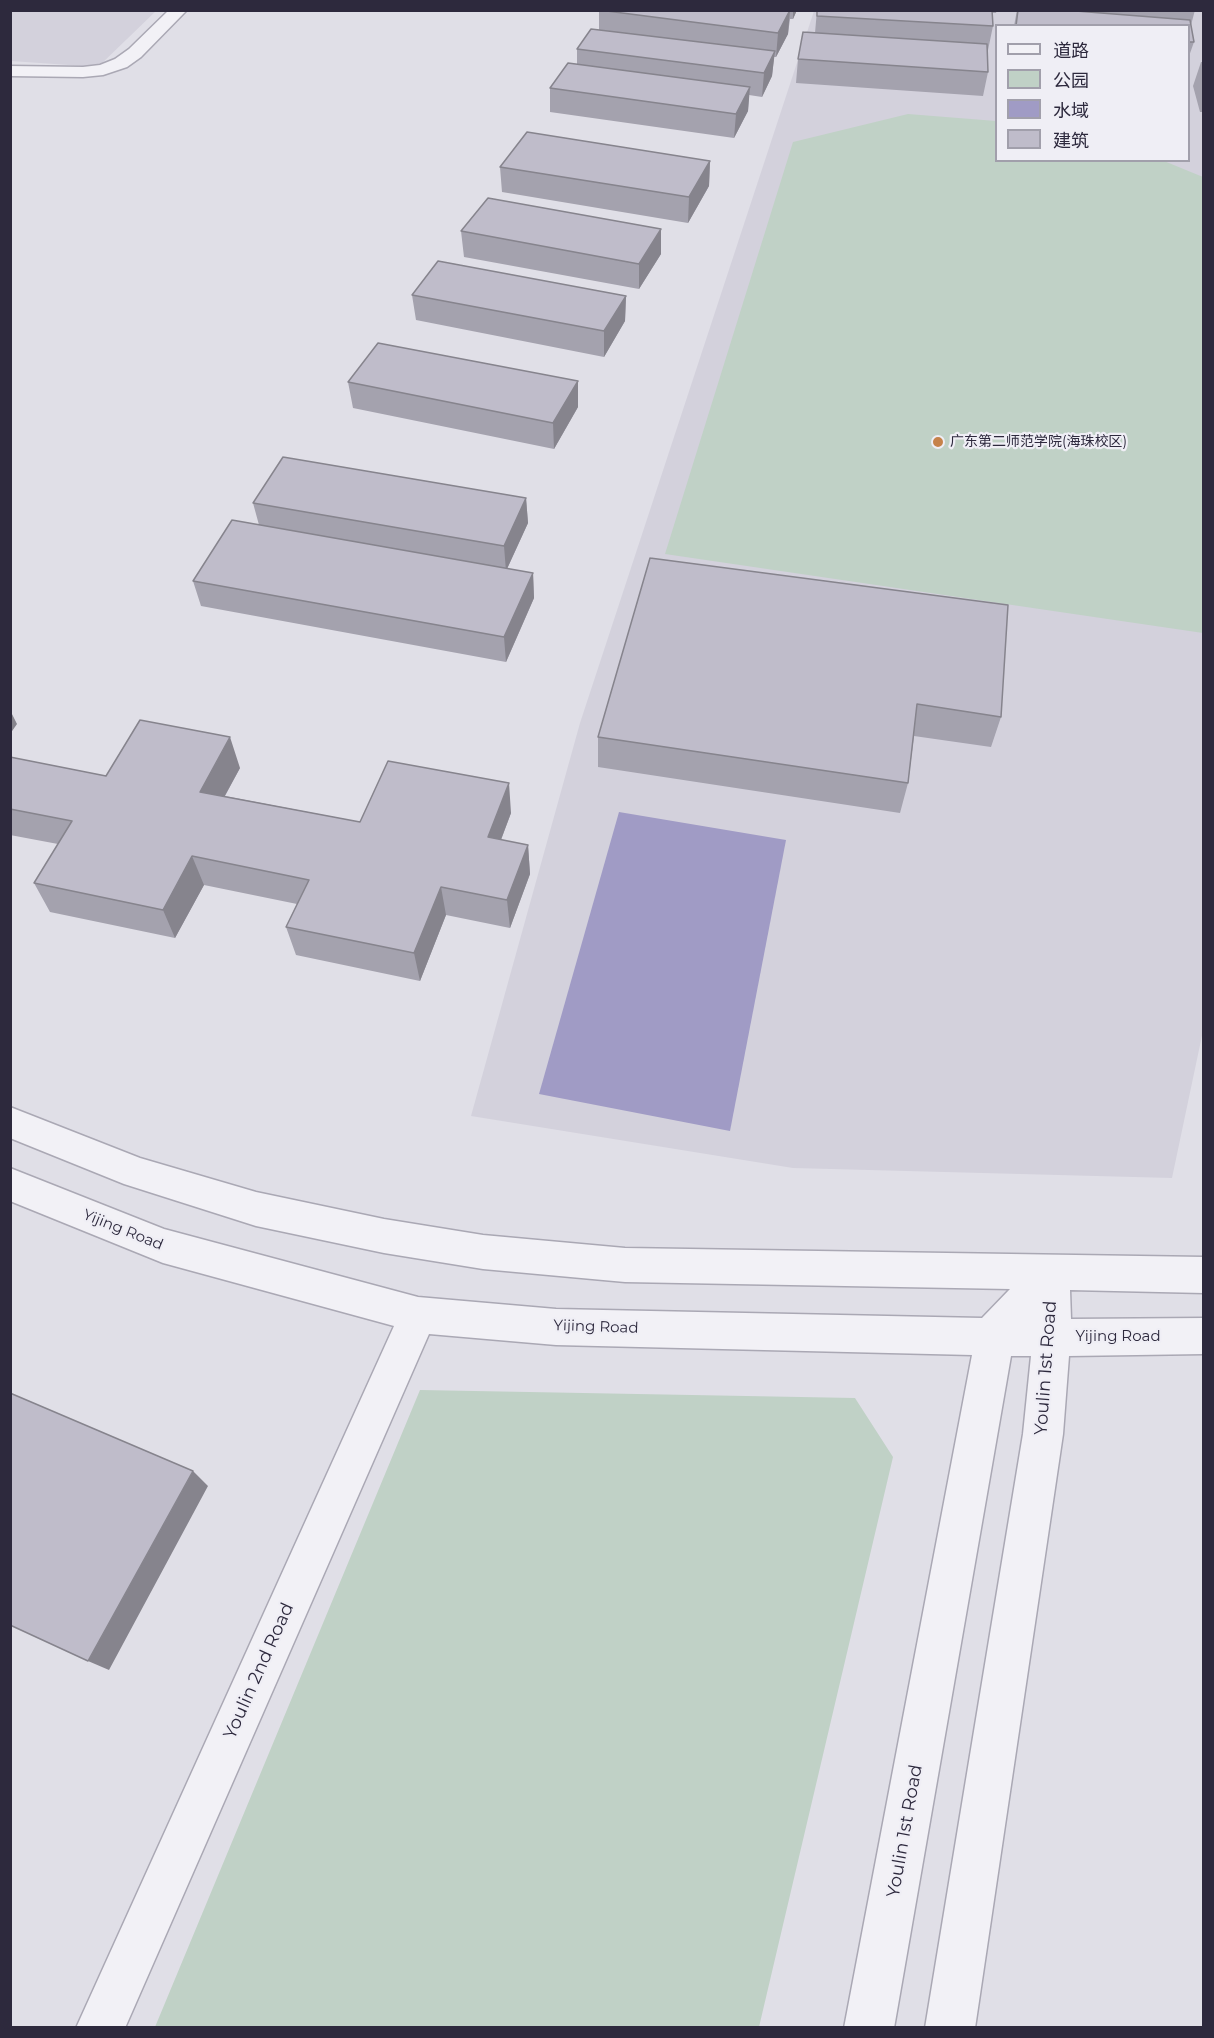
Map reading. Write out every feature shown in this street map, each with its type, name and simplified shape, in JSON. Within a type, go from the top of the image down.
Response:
[{"type":"street","points":[[10,71],[103,70],[121,63],[135,53],[179,10]]},
{"type":"street","points":[[10,1122],[137,1173],[256,1209],[384,1236],[483,1252],[625,1265],[1203,1275]]},
{"type":"street","name":"Yijing Road","points":[[10,1184],[163,1246],[417,1315],[556,1327],[1052,1337],[1203,1336]]},
{"type":"street","name":"Youlin 1st Road","points":[[869,2028],[996,1330],[1051,1273]]},
{"type":"street","name":"Youlin 1st Road","points":[[950,2028],[1043,1434],[1052,1337],[1051,1273]]},
{"type":"street","name":"Youlin 2nd Road","points":[[100,2028],[417,1315]]},
{"type":"shaded area","points":[[10,11],[156,11],[98,67],[11,61]]},
{"type":"shaded area","name":"广东第二师范学院(海珠校区)","points":[[814,11],[1203,11],[1204,1026],[1172,1178],[793,1168],[471,1116],[580,723]]},
{"type":"green space","points":[[908,114],[995,121],[995,162],[1166,162],[1203,177],[1203,633],[665,554],[793,142]]},
{"type":"green space","points":[[420,1390],[855,1398],[893,1457],[759,2027],[155,2027]]},
{"type":"water","points":[[619,812],[786,840],[730,1131],[539,1094]]},
{"type":"building","points":[[599,10],[790,10],[778,33]]},
{"type":"building","points":[[817,10],[992,10],[993,26],[817,16]]},
{"type":"building","points":[[1018,10],[1063,10],[1190,20],[1194,42],[1190,42],[1190,24],[1016,24]]},
{"type":"building","points":[[591,29],[775,51],[764,73],[577,49]]},
{"type":"building","points":[[803,32],[987,44],[988,72],[798,59]]},
{"type":"building","points":[[568,63],[750,87],[736,114],[550,88]]},
{"type":"building","points":[[527,132],[710,161],[689,197],[500,167]]},
{"type":"building","points":[[488,198],[661,229],[639,264],[461,231]]},
{"type":"building","points":[[438,261],[626,296],[604,331],[412,295]]},
{"type":"building","points":[[378,343],[578,381],[553,423],[348,382]]},
{"type":"building","points":[[283,457],[526,498],[504,546],[253,503]]},
{"type":"building","points":[[232,520],[533,573],[504,637],[193,581]]},
{"type":"building","points":[[650,558],[1008,605],[1001,717],[917,704],[908,783],[598,737]]},
{"type":"building","points":[[140,720],[230,737],[200,792],[360,822],[388,761],[509,783],[488,837],[528,845],[507,900],[441,887],[414,953],[286,927],[309,880],[192,856],[163,910],[34,883],[72,821],[10,809],[10,757],[106,776]]},
{"type":"building","points":[[10,1393],[193,1471],[88,1661],[10,1625]]},
{"type":"place","name":"广东第二师范学院(海珠校区)","points":[[938,442]]}]
